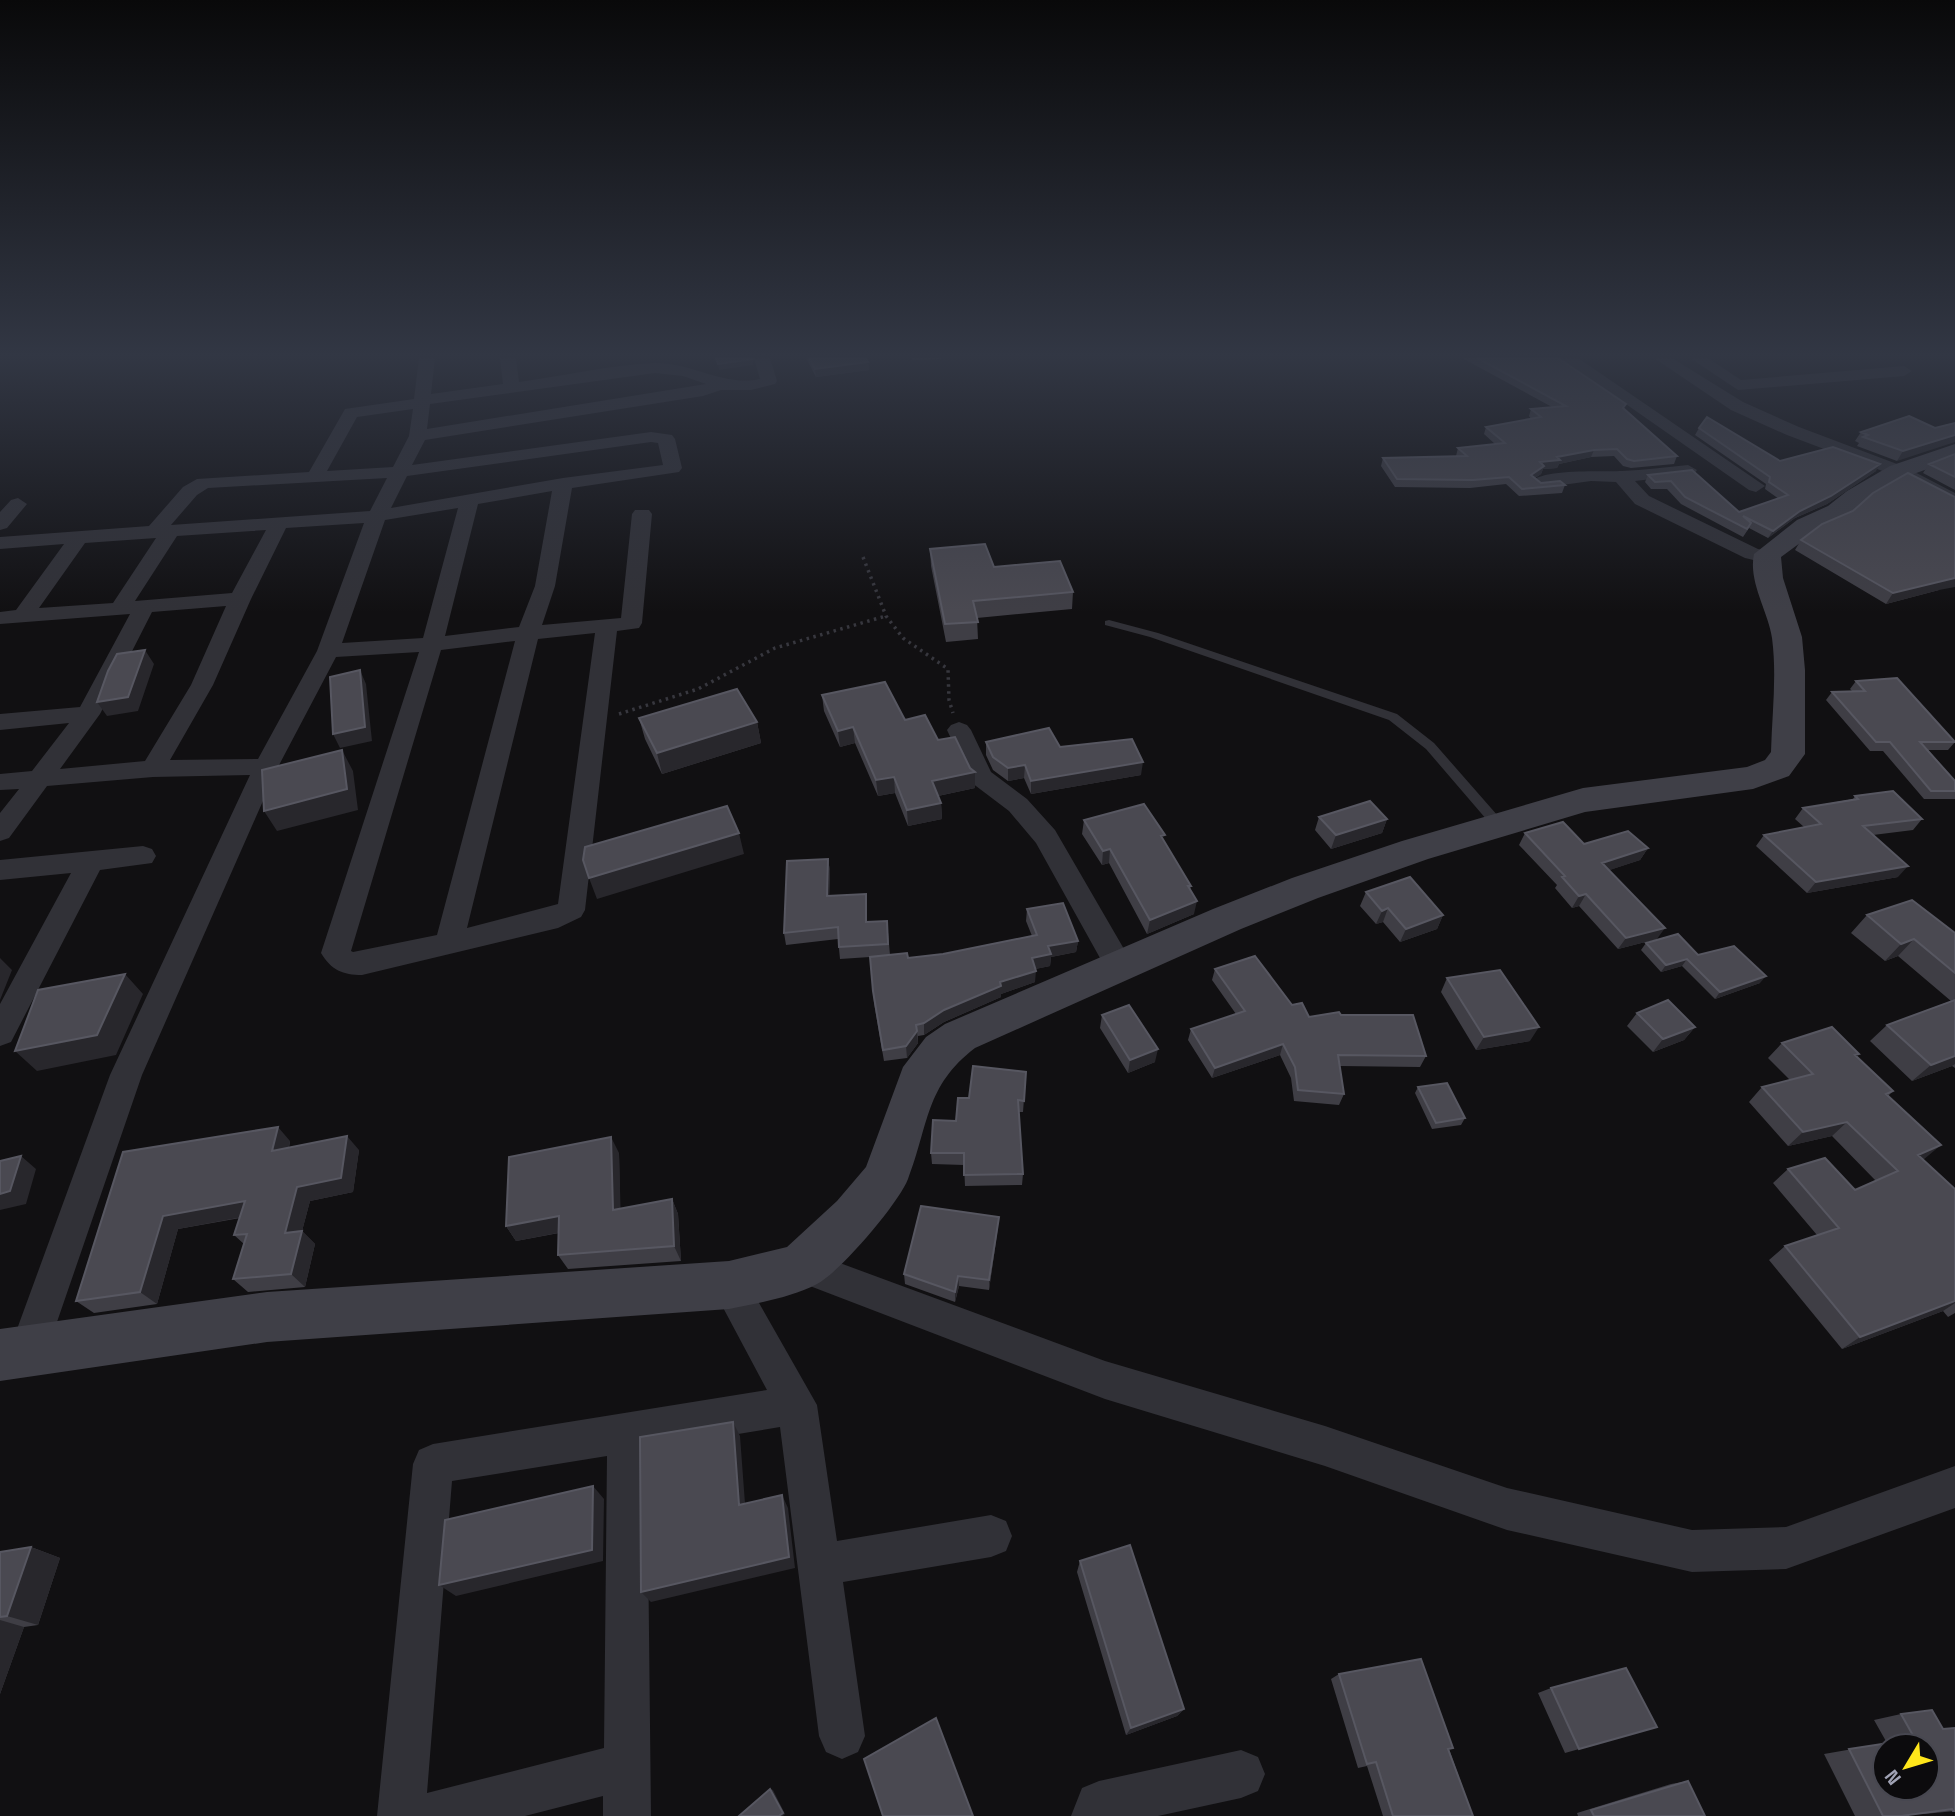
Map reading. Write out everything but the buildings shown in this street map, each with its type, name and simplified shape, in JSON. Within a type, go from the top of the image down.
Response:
[{"type":"street","points":[[314,478],[334,443]]},
{"type":"street","points":[[14,1353],[127,1075],[265,767],[328,651],[377,516],[414,443]]},
{"type":"street","points":[[120,608],[162,532],[190,491],[204,483],[399,472],[610,443]]},
{"type":"street","points":[[0,544],[377,516],[564,484],[668,470],[673,468],[668,443]]},
{"type":"street","points":[[1692,443],[1756,486]]},
{"type":"street","points":[[1827,443],[1899,471],[1955,501]]},
{"type":"street","points":[[14,1353],[267,1317],[729,1285],[772,1276],[802,1266],[854,1217],[885,1179],[918,1080],[926,1065],[941,1050],[985,1024],[1305,888],[1497,824],[1583,800],[1753,778],[1766,774],[1785,762],[1788,754],[1787,643],[1766,557],[1772,549],[1797,531],[1837,512],[1856,496],[1899,471],[1955,451]]},
{"type":"street","points":[[1540,482],[1688,470]]},
{"type":"street","points":[[1620,477],[1640,499],[1752,554],[1766,557]]},
{"type":"street","points":[[449,943],[528,633],[545,586],[564,484]]},
{"type":"street","points":[[469,501],[432,644],[336,953],[342,961],[362,964],[558,918],[570,910],[607,627]]},
{"type":"street","points":[[0,524],[18,504]]},
{"type":"street","points":[[328,651],[626,625],[632,621],[642,514]]},
{"type":"street","points":[[153,769],[202,685],[240,599],[279,523]]},
{"type":"street","points":[[23,616],[78,539]]},
{"type":"street","points":[[0,618],[240,599]]},
{"type":"street","points":[[0,832],[88,715],[145,606]]},
{"type":"street","points":[[0,722],[88,715]]},
{"type":"street","points":[[959,730],[981,777],[1018,805],[1046,837],[1120,968]]},
{"type":"street","points":[[0,782],[153,769],[265,767]]},
{"type":"street","points":[[0,870],[143,856]]},
{"type":"street","points":[[0,1033],[91,861]]},
{"type":"street","points":[[802,1266],[1105,1380],[1325,1446],[1507,1509],[1692,1551],[1786,1548],[1955,1487]]},
{"type":"street","points":[[729,1285],[797,1405],[842,1736]]},
{"type":"street","points":[[401,1816],[433,1464],[797,1405]]},
{"type":"street","points":[[626,1433],[627,1816]]},
{"type":"street","points":[[819,1565],[991,1536]]},
{"type":"street","points":[[431,1816],[627,1766]]},
{"type":"street","points":[[1095,1816],[1099,1805],[1241,1774]]},
{"type":"lane","points":[[1109,623],[1204,651],[1393,717],[1430,746],[1497,824]]},
{"type":"path","points":[[863,557],[886,616],[903,638],[948,669],[948,702],[959,730]]},
{"type":"path","points":[[596,717],[620,714],[671,698],[723,677],[775,648],[886,616]]}]
